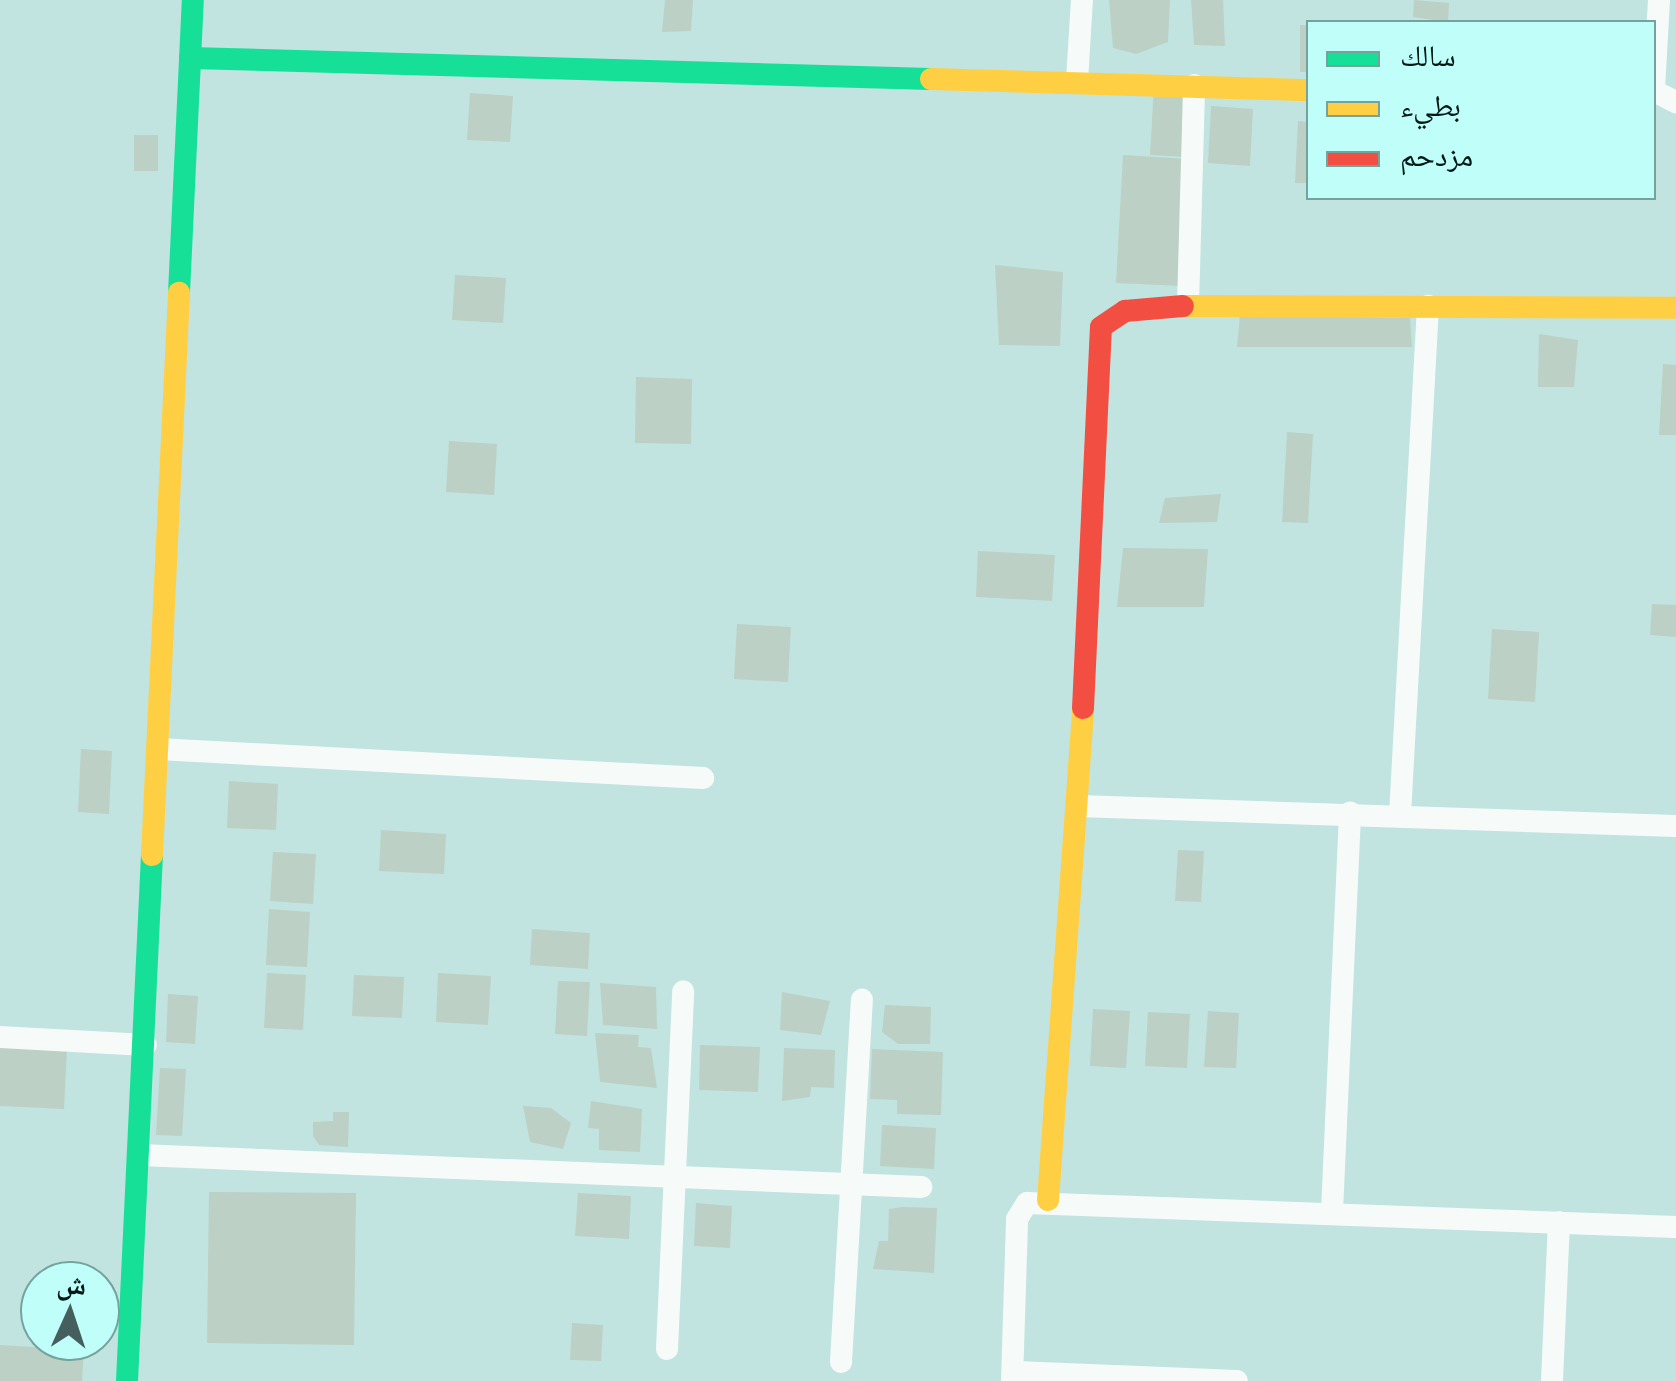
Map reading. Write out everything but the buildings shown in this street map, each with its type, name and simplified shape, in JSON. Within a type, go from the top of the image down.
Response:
[{"type":"street","points":[[127,1381],[146,1045],[192,0]]},
{"type":"street","points":[[1077,80],[1082,0]]},
{"type":"street","points":[[1656,45],[1658,0]]},
{"type":"street","points":[[190,58],[1077,80],[1306,90]]},
{"type":"street","points":[[1188,305],[1194,85]]},
{"type":"street","points":[[1048,1200],[1079,806],[1095,340],[1125,312],[1188,305],[1676,308]]},
{"type":"street","points":[[1400,815],[1428,306]]},
{"type":"street","points":[[158,748],[703,778]]},
{"type":"street","points":[[1079,806],[1350,812],[1676,826]]},
{"type":"street","points":[[1332,1212],[1350,812]]},
{"type":"street","points":[[666,1350],[683,992]]},
{"type":"street","points":[[841,1362],[862,1000]]},
{"type":"street","points":[[0,1037],[146,1045]]},
{"type":"street","points":[[140,1155],[921,1186]]},
{"type":"street","points":[[1237,1381],[1012,1376],[1018,1212],[1048,1200],[1676,1227]]},
{"type":"street","points":[[1552,1381],[1559,1222]]},
{"type":"traffic: fast","points":[[179,293],[193,0]]},
{"type":"traffic: fast","points":[[190,58],[931,79]]},
{"type":"traffic: fast","points":[[127,1381],[152,855]]},
{"type":"traffic: slow","points":[[931,79],[1306,90]]},
{"type":"traffic: slow","points":[[152,855],[179,293]]},
{"type":"traffic: slow","points":[[1183,306],[1676,308]]},
{"type":"traffic: slow","points":[[1048,1200],[1083,708]]},
{"type":"traffic: jam","points":[[1083,708],[1101,327],[1125,311],[1183,306]]}]
